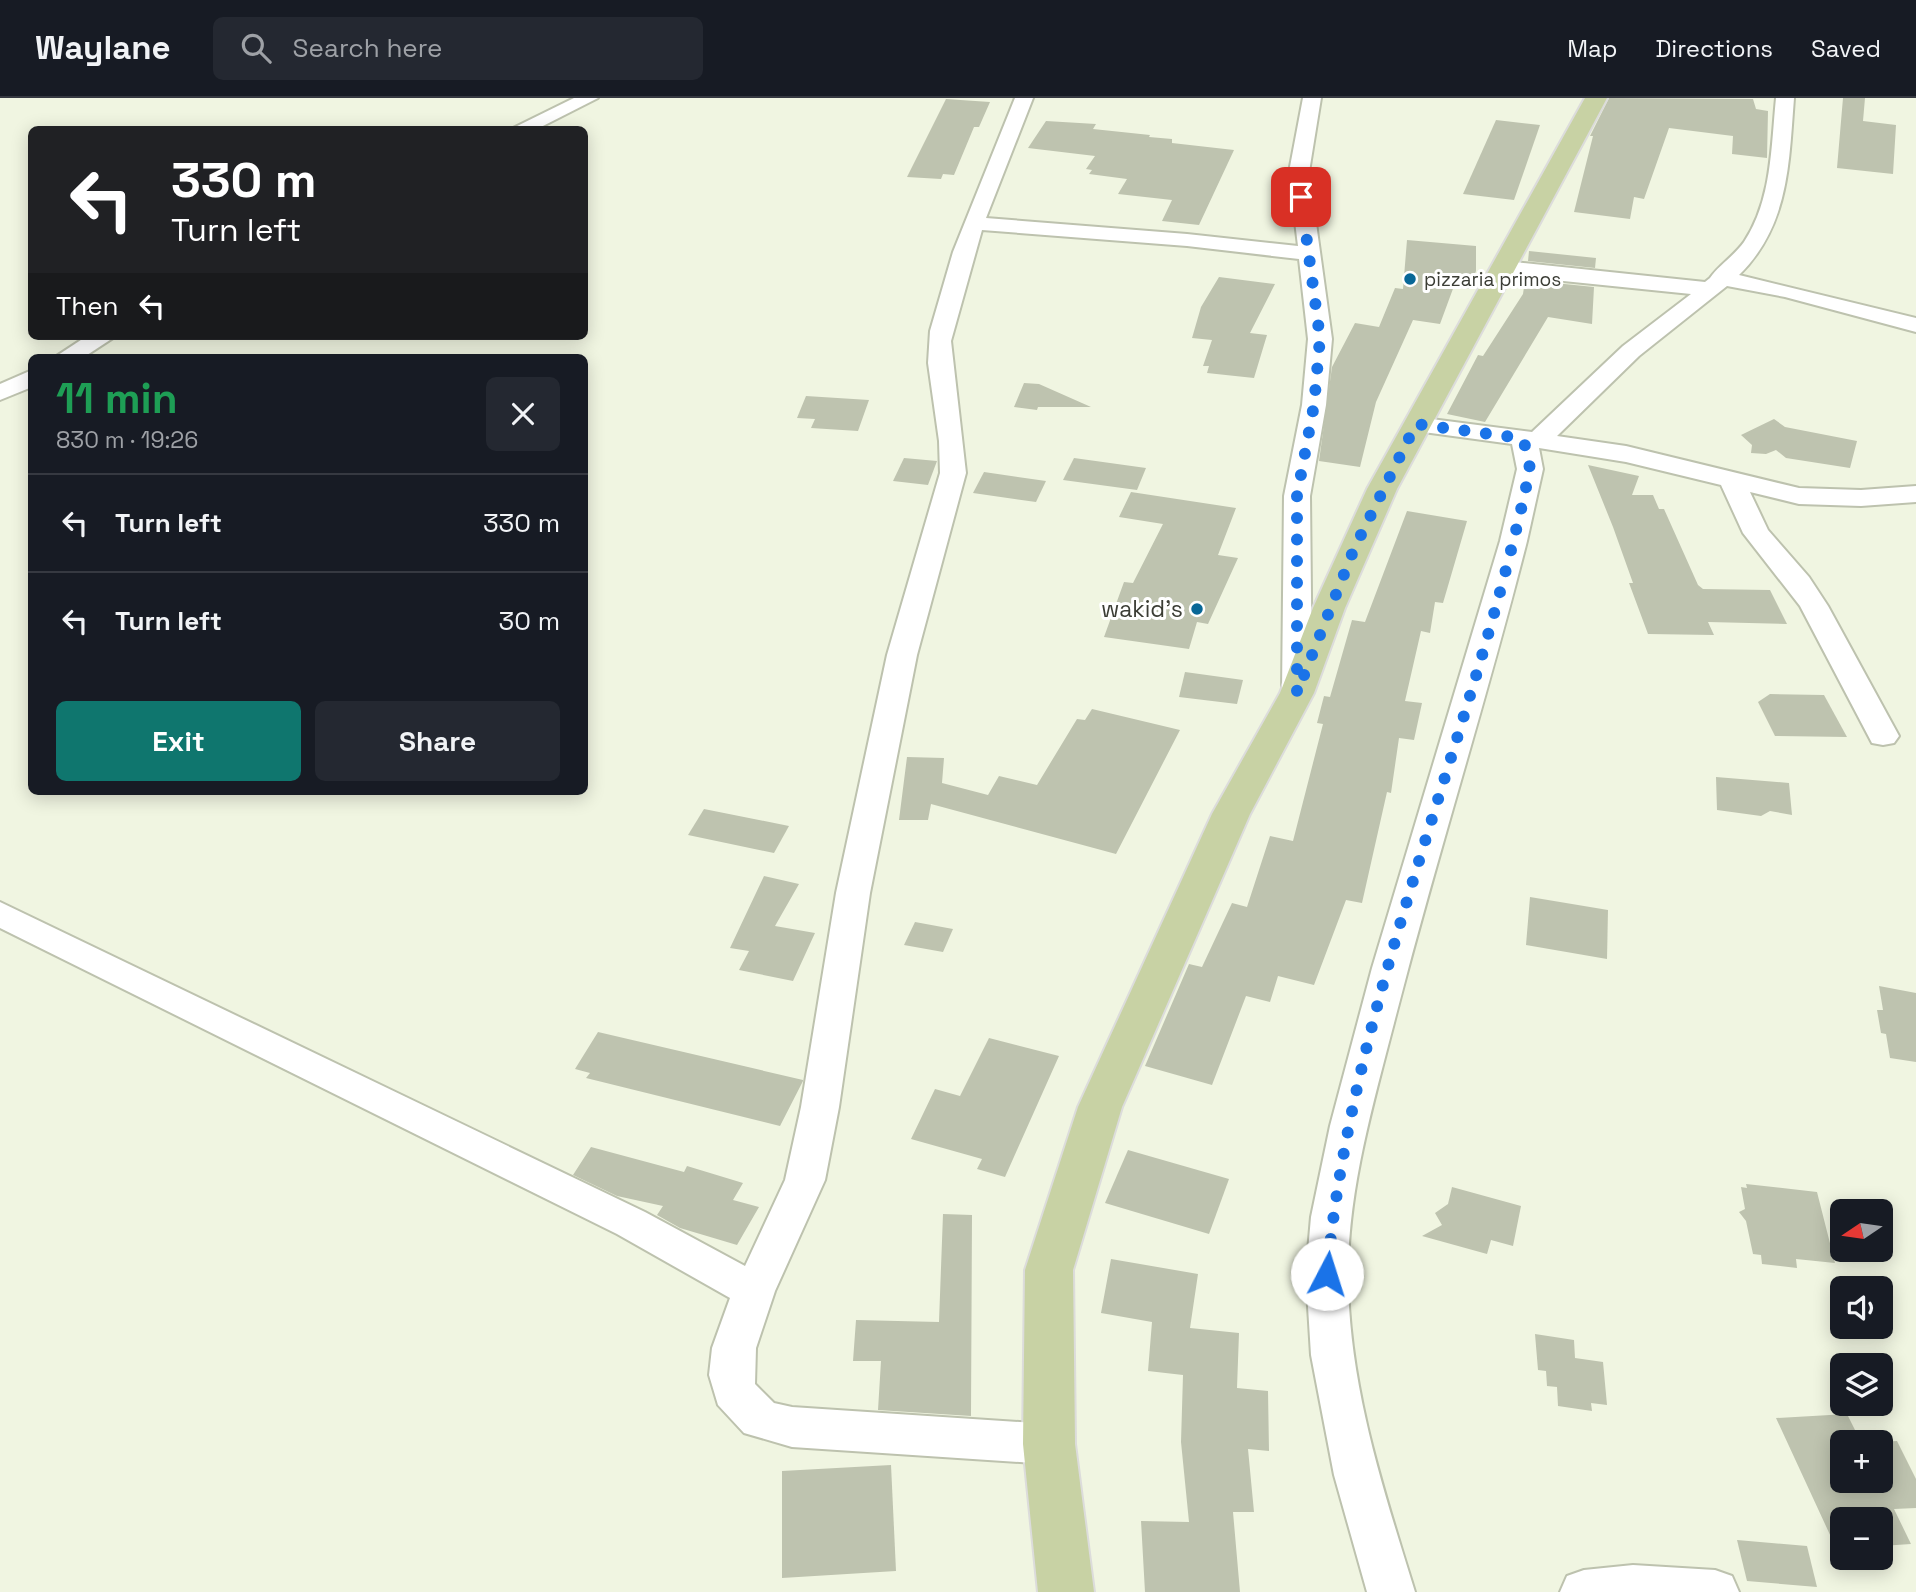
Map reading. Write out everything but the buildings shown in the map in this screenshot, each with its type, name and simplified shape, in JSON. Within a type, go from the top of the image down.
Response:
[{"type":"main road","points":[[1066,1592],[1049,1444],[1049,1270],[1100,1107],[1181,920],[1231,814],[1297,693],[1354,549],[1416,424],[1596,98]]},
{"type":"street","points":[[527,126],[589,98]]},
{"type":"street","points":[[1024,98],[974,223],[952,289],[939,343],[939,385],[955,447],[953,473],[899,668],[853,893],[822,1095],[805,1180],[754,1291],[734,1348],[731,1375],[734,1392],[760,1419],[792,1427],[1049,1444]]},
{"type":"street","points":[[1297,693],[1297,496],[1314,405],[1320,338],[1299,172],[1300,150],[1309,122],[1312,98]]},
{"type":"street","points":[[1391,1592],[1346,1432],[1327,1274],[1332,1216],[1358,1091],[1389,967],[1484,651],[1525,491],[1530,469],[1526,447],[1529,438],[1715,284],[1760,235],[1770,208],[1782,154],[1785,98]]},
{"type":"street","points":[[974,223],[1188,240],[1309,254]]},
{"type":"street","points":[[1504,268],[1787,291],[1916,325]]},
{"type":"street","points":[[72,354],[97,340]]},
{"type":"street","points":[[0,393],[28,379]]},
{"type":"street","points":[[1416,424],[1529,438],[1626,454],[1799,496],[1839,499],[1916,494]]},
{"type":"street","points":[[1731,480],[1756,533],[1799,583],[1814,606],[1883,736]]},
{"type":"street","points":[[0,914],[631,1223],[754,1291]]},
{"type":"street","points":[[1584,1592],[1652,1587],[1715,1592]]},
{"type":"place","name":"pizzaria primos","points":[[1410,279]]},
{"type":"place","name":"wakid's","points":[[1197,609]]},
{"type":"route","points":[[1301,197],[1320,338],[1314,405],[1297,496],[1297,693],[1354,549],[1416,424],[1520,438],[1526,447],[1530,469],[1484,651],[1389,967],[1358,1091],[1332,1216],[1327,1274]]}]
